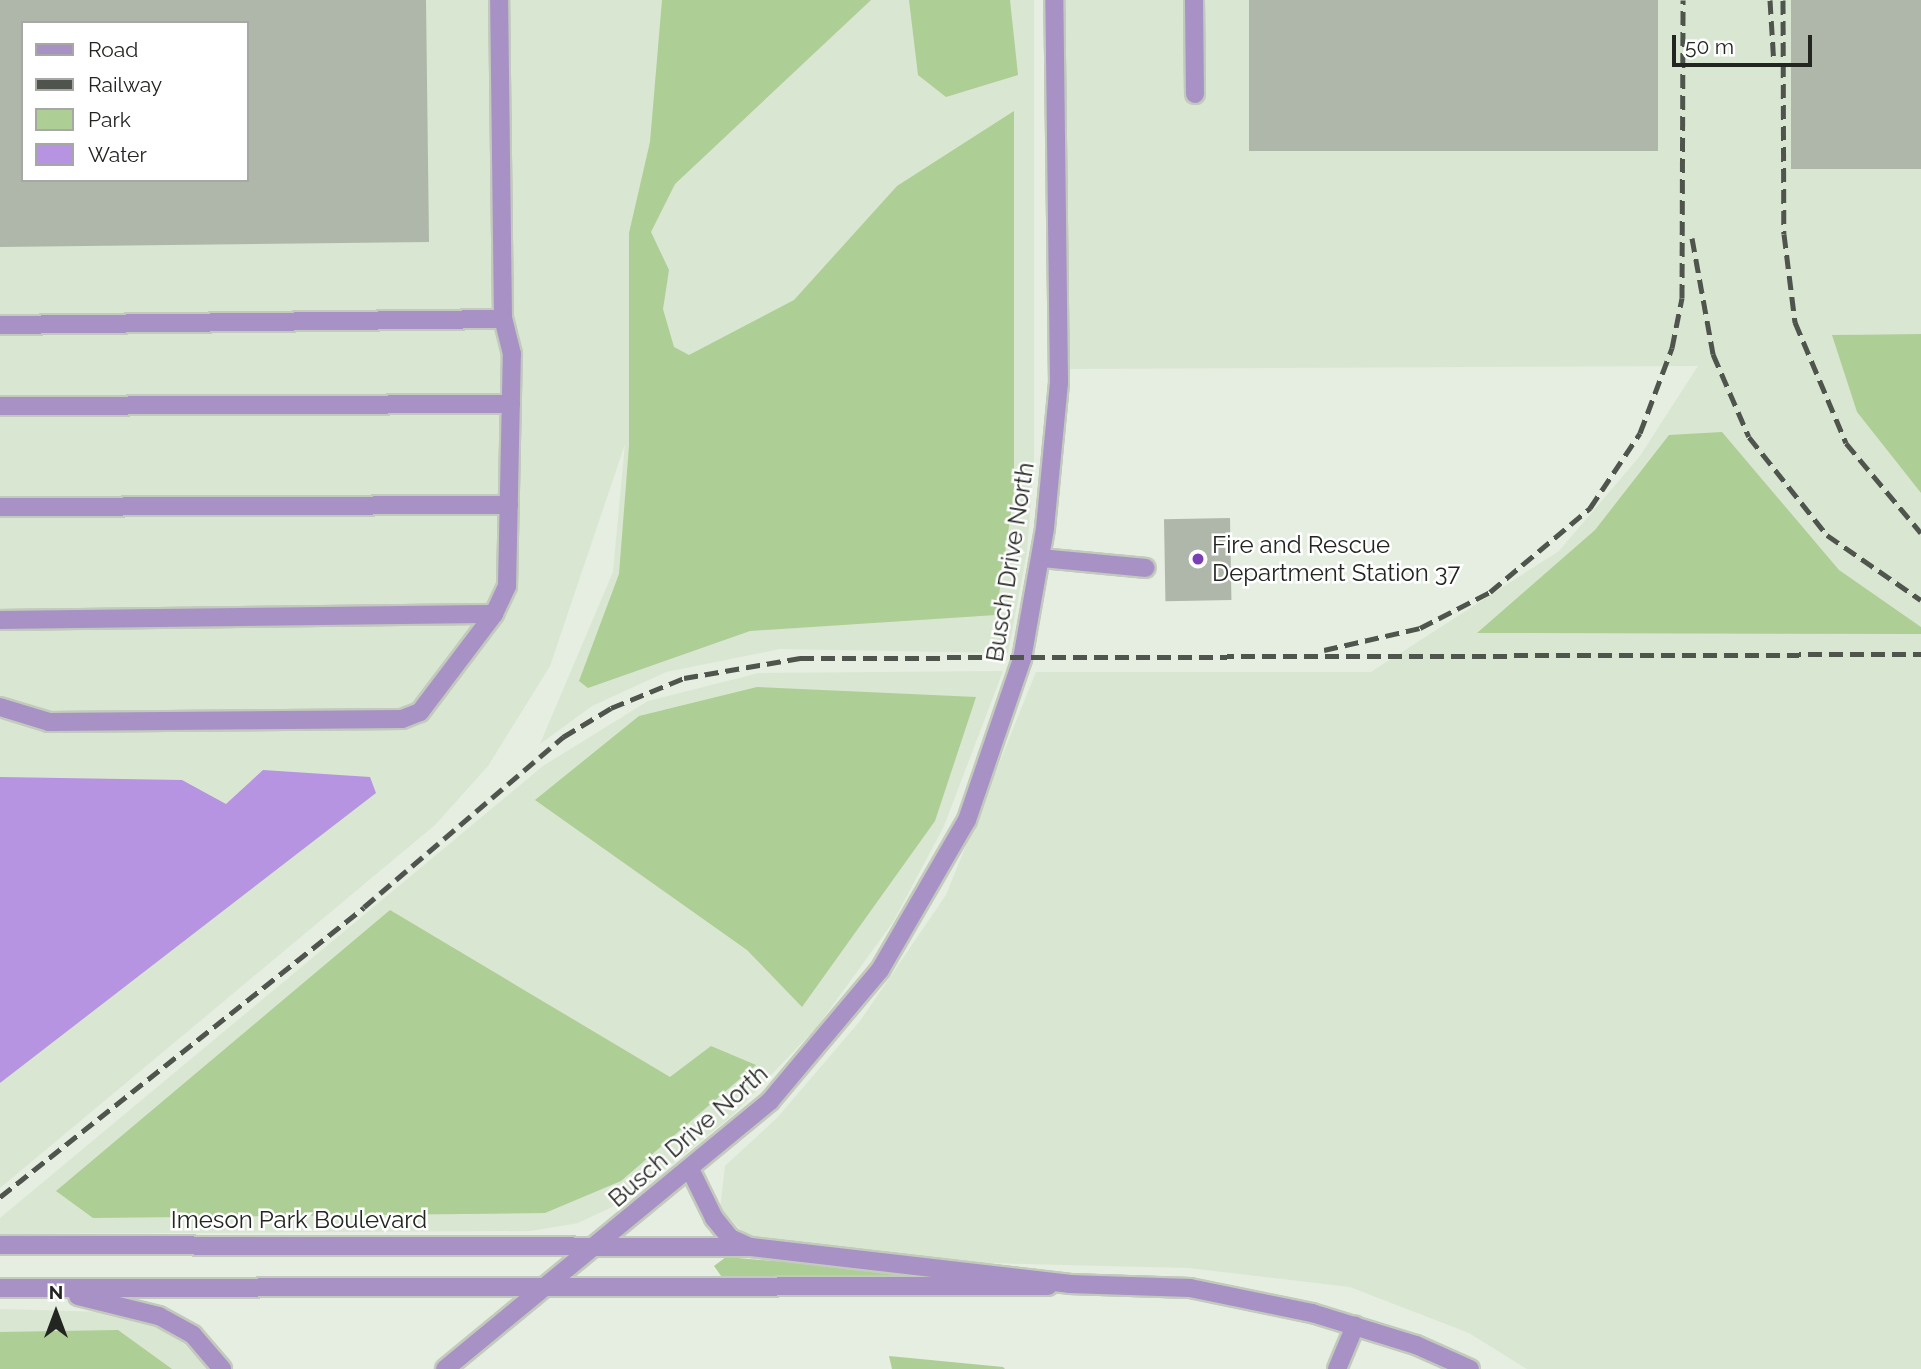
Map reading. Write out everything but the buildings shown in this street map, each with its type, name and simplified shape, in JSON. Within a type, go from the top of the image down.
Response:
[{"type":"street","points":[[0,707],[49,722],[402,719],[420,712],[494,614],[507,586],[512,354],[503,318],[499,0]]},
{"type":"street","name":"Busch Drive North","points":[[445,1369],[597,1248],[770,1101],[843,1020],[925,901],[967,820],[1004,721],[1041,558],[1059,383],[1055,0]]},
{"type":"street","points":[[1194,0],[1195,94]]},
{"type":"street","points":[[0,325],[503,318]]},
{"type":"street","points":[[0,406],[511,404]]},
{"type":"street","points":[[0,507],[509,505]]},
{"type":"street","points":[[1041,558],[1146,568]]},
{"type":"street","points":[[0,620],[494,614]]},
{"type":"street","points":[[690,1169],[713,1219],[730,1238],[751,1247]]},
{"type":"street","name":"Imeson Park Boulevard","points":[[0,1245],[751,1247],[1069,1284]]},
{"type":"street","points":[[0,1287],[550,1286],[1018,1290],[1069,1284],[1190,1288],[1355,1326],[1470,1369]]},
{"type":"street","points":[[26,1287],[159,1316],[192,1335],[222,1369]]},
{"type":"street","points":[[1337,1369],[1355,1326]]},
{"type":"shaded area","points":[[0,0],[1034,0],[1034,460],[1027,552],[1008,653],[780,649],[666,672],[592,706],[540,744],[613,572],[625,444],[550,666],[488,766],[435,825],[0,1188]]},
{"type":"shaded area","points":[[1065,0],[1921,0],[1921,334],[1833,335],[1857,412],[1921,493],[1921,1369],[1527,1369],[1469,1333],[1350,1287],[1189,1268],[948,1262],[747,1236],[720,1209],[725,1166],[777,1118],[860,1021],[946,895],[1036,672],[1371,672],[1559,551],[1640,456],[1698,366],[1067,369]]},
{"type":"shaded area","points":[[1003,671],[944,826],[893,922],[817,1027],[733,1115],[629,1199],[578,1223],[531,1231],[0,1234],[0,1218],[543,766],[648,701],[759,673]]},
{"type":"shaded area","points":[[0,1309],[107,1312],[150,1322],[178,1338],[209,1369],[0,1369]]},
{"type":"green space","points":[[662,0],[871,0],[675,184],[651,232],[669,270],[663,309],[674,347],[689,355],[794,300],[897,186],[1014,111],[1014,492],[996,615],[750,631],[588,688],[579,681],[619,574],[629,446],[629,233],[650,142]]},
{"type":"green space","points":[[909,0],[1010,0],[1018,75],[946,97],[918,75]]},
{"type":"green space","points":[[1921,334],[1921,493],[1857,412],[1832,335]]},
{"type":"green space","points":[[1722,432],[1839,570],[1921,627],[1921,634],[1477,633],[1595,530],[1669,435]]},
{"type":"green space","points":[[757,687],[976,697],[935,821],[802,1007],[747,950],[535,800],[639,716]]},
{"type":"green space","points":[[390,910],[670,1077],[711,1046],[756,1065],[621,1181],[545,1213],[93,1218],[56,1191]]},
{"type":"green space","points":[[726,1257],[904,1272],[911,1277],[724,1280],[714,1266]]},
{"type":"green space","points":[[118,1330],[172,1369],[0,1369],[0,1332]]},
{"type":"green space","points":[[889,1356],[1003,1367],[1005,1369],[892,1369]]},
{"type":"water","points":[[263,770],[370,777],[376,793],[0,1083],[0,777],[182,780],[226,804]]},
{"type":"railway","points":[[1324,650],[1420,628],[1490,592],[1590,508],[1640,433],[1672,348],[1682,298],[1683,0]]},
{"type":"railway","points":[[1770,0],[1774,66]]},
{"type":"railway","points":[[1783,0],[1784,234],[1795,322],[1846,443],[1921,533]]},
{"type":"railway","points":[[1692,238],[1713,354],[1749,437],[1827,535],[1921,600]]},
{"type":"railway","points":[[0,1197],[364,907],[563,737],[611,708],[684,678],[800,658],[1921,654]]},
{"type":"place","name":"Fire and Rescue Department Station 37","points":[[1198,559]]}]
